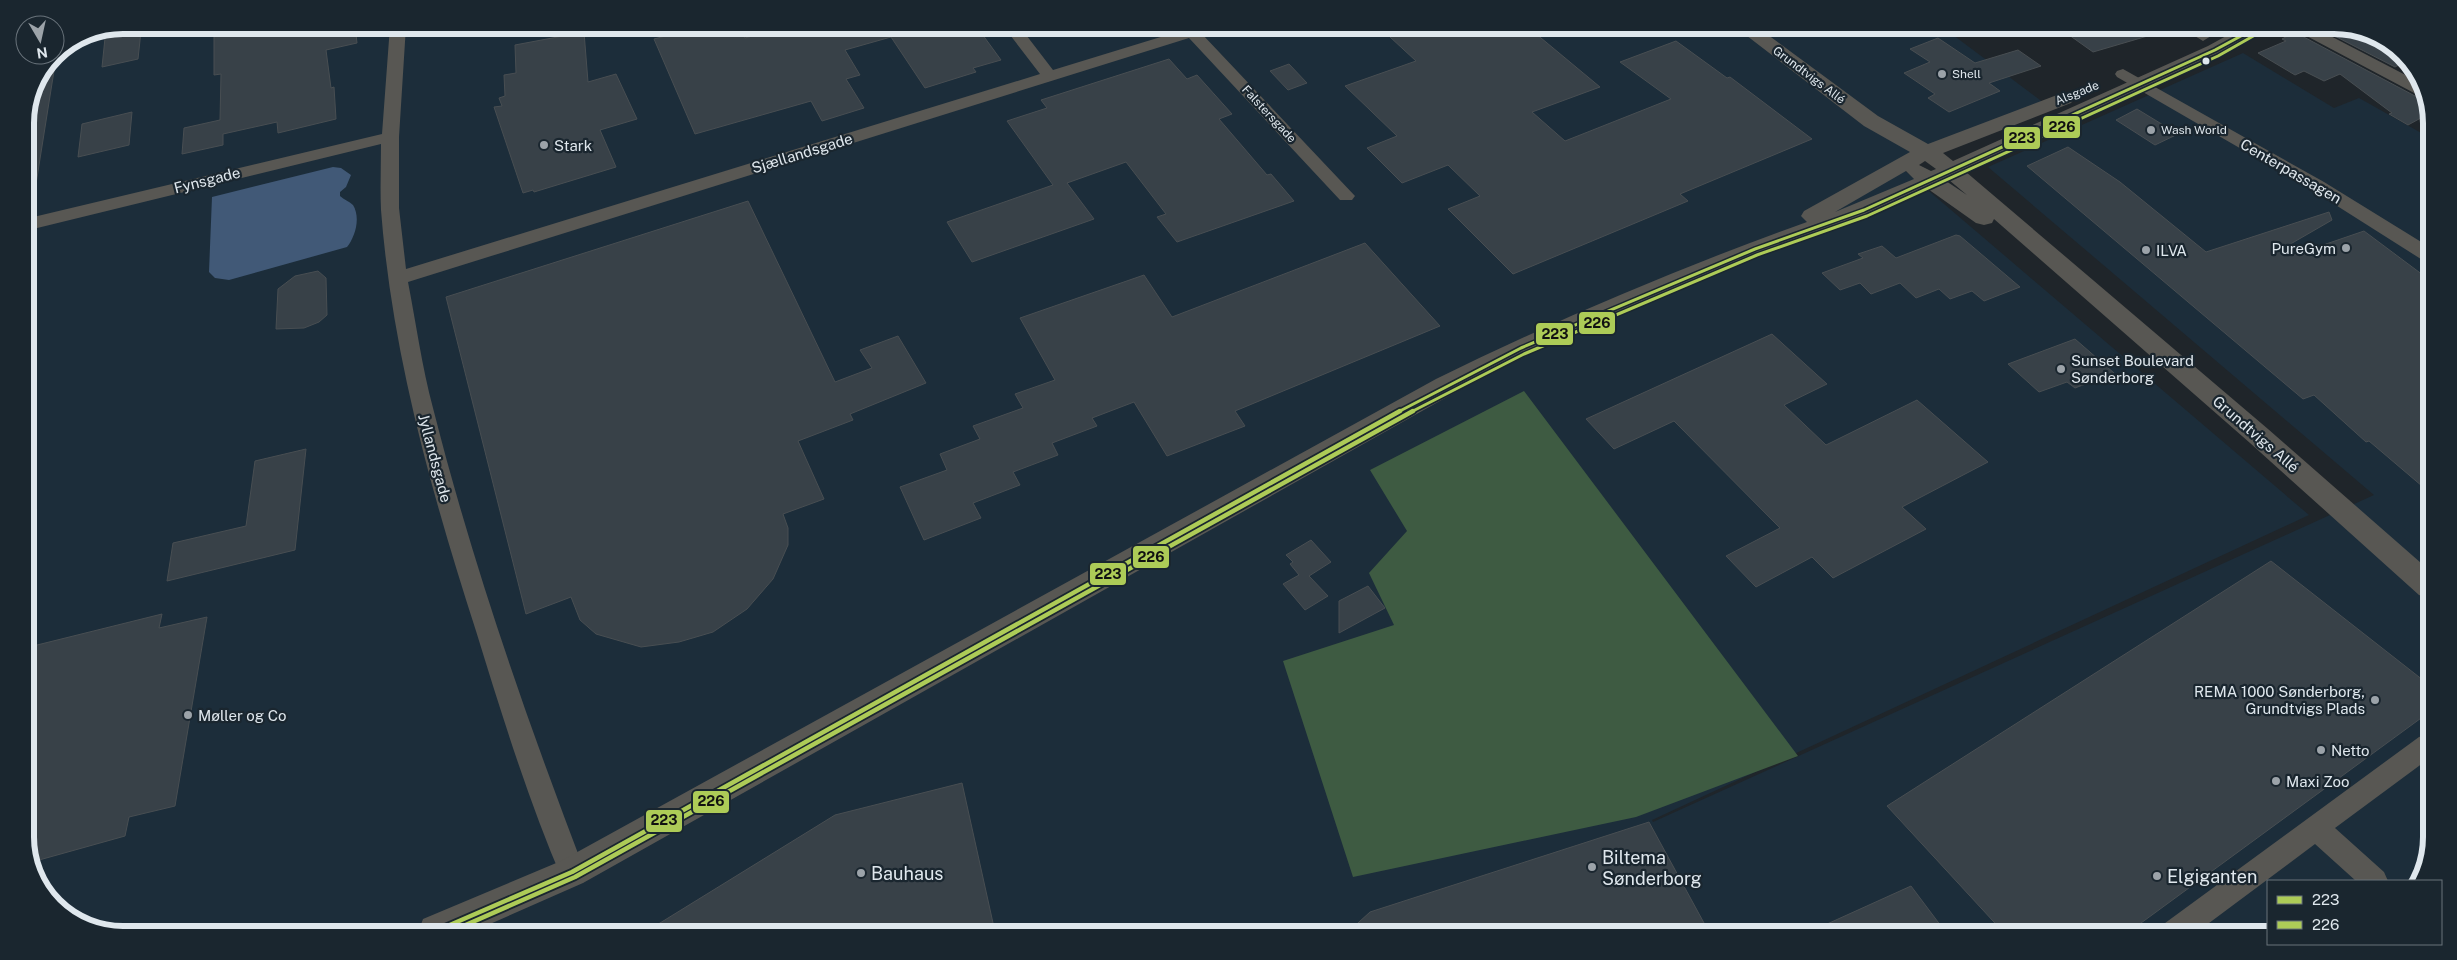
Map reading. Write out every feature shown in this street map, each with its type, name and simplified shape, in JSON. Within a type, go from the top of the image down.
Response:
[{"type":"street","name":"Jyllandsgade","points":[[397,34],[390,137],[390,208],[398,278],[422,406],[454,531],[522,740],[572,872]]},
{"type":"street","points":[[1017,34],[1050,76]]},
{"type":"street","name":"Sjællandsgade","points":[[398,278],[1186,34]]},
{"type":"street","name":"Falstersgade","points":[[1203,34],[1346,196]]},
{"type":"street","name":"Grundtvigs Allé","points":[[1755,34],[2082,284],[2259,436],[2423,583]]},
{"type":"street","name":"Alsgade","points":[[1928,165],[2132,79],[2197,34]]},
{"type":"street","name":"Alsgade","points":[[1928,165],[2020,126],[2034,111],[2215,50],[2245,34]]},
{"type":"street","points":[[2315,34],[2415,86]]},
{"type":"street","name":"Centerpassagen","points":[[2132,79],[2355,208],[2423,253]]},
{"type":"street","name":"Fynsgade","points":[[34,223],[390,137]]},
{"type":"street","points":[[1755,248],[1864,210],[1928,165]]},
{"type":"street","points":[[444,926],[572,872],[1446,386],[1521,348],[1755,248],[1928,165]]},
{"type":"street","points":[[2182,926],[2423,749]]},
{"type":"street","points":[[2315,827],[2374,880]]},
{"type":"shaded area","points":[[1952,34],[2048,106],[1903,169],[2309,515],[1652,820],[1653,822],[2374,495],[1988,167],[2243,53],[2334,108],[2359,98],[2423,134],[2423,837],[2419,866],[2412,880],[2267,880],[2267,926],[123,926],[94,922],[69,908],[46,882],[35,854],[35,106],[49,73],[55,65],[65,65],[65,55],[78,46],[106,35]]},
{"type":"green space","points":[[1524,391],[1798,756],[1636,817],[1353,877],[1283,661],[1394,625],[1369,573],[1407,531],[1370,470]]},
{"type":"water","points":[[333,167],[341,168],[351,175],[346,187],[340,192],[340,196],[353,205],[357,216],[355,233],[347,247],[229,280],[215,278],[209,272],[212,197]]},
{"type":"building","points":[[126,34],[141,34],[138,59],[102,67],[105,38]]},
{"type":"building","points":[[214,34],[356,34],[357,43],[326,50],[331,88],[334,87],[336,119],[278,133],[277,122],[223,134],[223,145],[182,154],[184,128],[220,120],[221,74],[214,75]]},
{"type":"building","points":[[573,34],[584,34],[588,82],[616,74],[637,119],[600,130],[616,167],[534,192],[533,190],[523,193],[494,107],[502,106],[499,98],[505,96],[504,75],[516,73],[515,45]]},
{"type":"building","points":[[673,34],[743,34],[745,38],[760,34],[982,34],[1001,60],[973,68],[976,72],[925,88],[891,37],[845,50],[860,75],[846,79],[864,108],[822,121],[811,101],[695,134],[654,39]]},
{"type":"building","points":[[1399,34],[1536,34],[1600,87],[1532,112],[1565,141],[1671,99],[1620,62],[1676,41],[1727,78],[1730,77],[1812,139],[1680,194],[1688,201],[1513,274],[1448,209],[1480,196],[1448,165],[1402,183],[1367,148],[1397,136],[1345,86],[1416,61],[1390,37]]},
{"type":"building","points":[[2068,34],[2151,34],[2151,35],[2093,52]]},
{"type":"building","points":[[2291,34],[2299,34],[2420,97],[2423,117],[2408,125],[2389,114],[2392,113],[2340,74],[2324,81],[2304,71],[2295,75],[2258,53],[2286,41],[2282,39]]},
{"type":"building","points":[[2331,34],[2351,35],[2373,43],[2388,52],[2401,64],[2395,67]]},
{"type":"building","points":[[1938,38],[1975,63],[2018,50],[2041,66],[1989,83],[2000,91],[1949,112],[1928,98],[1935,94],[1904,73],[1930,62],[1910,49]]},
{"type":"building","points":[[1169,59],[1187,79],[1197,75],[1232,114],[1219,119],[1267,175],[1271,174],[1294,201],[1177,242],[1157,217],[1166,214],[1126,162],[1067,183],[1094,219],[972,262],[947,222],[1053,185],[1007,121],[1047,108],[1041,100]]},
{"type":"building","points":[[1289,64],[1307,83],[1288,90],[1270,71]]},
{"type":"building","points":[[55,65],[36,184],[34,184],[35,106],[46,78]]},
{"type":"building","name":"Wash World","points":[[2137,109],[2178,134],[2155,145],[2116,120]]},
{"type":"building","points":[[132,112],[129,145],[78,157],[82,124]]},
{"type":"building","points":[[2068,147],[2120,182],[2206,252],[2329,212],[2332,220],[2287,246],[2291,256],[2364,231],[2423,275],[2423,487],[2369,441],[2366,442],[2314,395],[2303,399],[2027,166]]},
{"type":"building","points":[[748,201],[835,382],[872,368],[860,350],[898,336],[926,383],[850,414],[853,420],[798,441],[824,499],[783,514],[788,528],[788,545],[773,579],[747,609],[713,632],[679,642],[641,647],[596,634],[580,620],[571,597],[526,614],[446,297]]},
{"type":"building","points":[[1956,235],[1960,236],[2020,287],[1984,301],[1972,291],[1950,299],[1939,289],[1916,298],[1900,283],[1871,294],[1860,283],[1840,290],[1822,273],[1863,258],[1858,254],[1882,246],[1896,258]]},
{"type":"building","points":[[1365,243],[1440,326],[1235,411],[1245,426],[1167,456],[1134,402],[1092,418],[1097,426],[1052,443],[1058,455],[1013,472],[1020,485],[973,503],[981,518],[924,540],[900,487],[947,470],[940,454],[980,439],[973,426],[1023,408],[1015,394],[1055,380],[1020,318],[1144,275],[1172,317]]},
{"type":"building","points":[[318,271],[326,278],[327,315],[319,322],[304,328],[276,329],[278,289],[295,276]]},
{"type":"building","points":[[1772,334],[1827,384],[1784,405],[1826,445],[1917,400],[1988,462],[1902,507],[1926,529],[1833,578],[1812,557],[1756,587],[1726,556],[1780,528],[1674,421],[1614,449],[1586,419]]},
{"type":"building","name":"Sunset Boulevard Sønderborg","points":[[2075,339],[2114,373],[2075,388],[2067,382],[2039,392],[2008,364]]},
{"type":"building","points":[[306,449],[295,550],[167,581],[173,543],[246,526],[255,461]]},
{"type":"building","points":[[1311,540],[1331,562],[1309,576],[1328,596],[1305,610],[1283,584],[1299,575],[1290,564],[1293,562],[1286,555]]},
{"type":"building","points":[[2271,561],[2423,680],[2423,717],[2137,926],[1998,926],[1887,806]]},
{"type":"building","points":[[1368,586],[1385,608],[1339,633],[1339,601]]},
{"type":"building","points":[[162,614],[159,628],[207,617],[175,806],[129,817],[125,836],[37,861],[34,843],[34,646]]},
{"type":"building","name":"Bauhaus","points":[[962,783],[994,926],[655,926],[835,815]]},
{"type":"building","name":"Biltema Sønderborg","points":[[1649,822],[1706,926],[1355,926],[1370,912]]},
{"type":"building","points":[[1911,886],[1941,926],[1823,926]]},
{"type":"transit line","name":"223","points":[[448,926],[572,872],[1445,386],[1521,348],[1755,249],[1864,210],[2215,50],[2245,34]]},
{"type":"transit line","name":"226","points":[[463,926],[575,877],[1448,392],[1524,354],[1757,255],[1867,216],[2218,56],[2255,35]]},
{"type":"place","name":"Shell","points":[[1942,74]]},
{"type":"place","name":"Wash World","points":[[2151,130]]},
{"type":"place","name":"Stark","points":[[544,145]]},
{"type":"place","name":"PureGym","points":[[2346,248]]},
{"type":"place","name":"ILVA","points":[[2146,250]]},
{"type":"place","name":"Sunset Boulevard Sønderborg","points":[[2061,369]]},
{"type":"place","name":"REMA 1000 Sønderborg, Grundtvigs Plads","points":[[2375,700]]},
{"type":"place","name":"Møller og Co","points":[[188,715]]},
{"type":"place","name":"Netto","points":[[2321,750]]},
{"type":"place","name":"Maxi Zoo","points":[[2276,781]]},
{"type":"place","name":"Biltema Sønderborg","points":[[1592,867]]},
{"type":"place","name":"Bauhaus","points":[[861,873]]},
{"type":"place","name":"Elgiganten","points":[[2157,876]]}]
